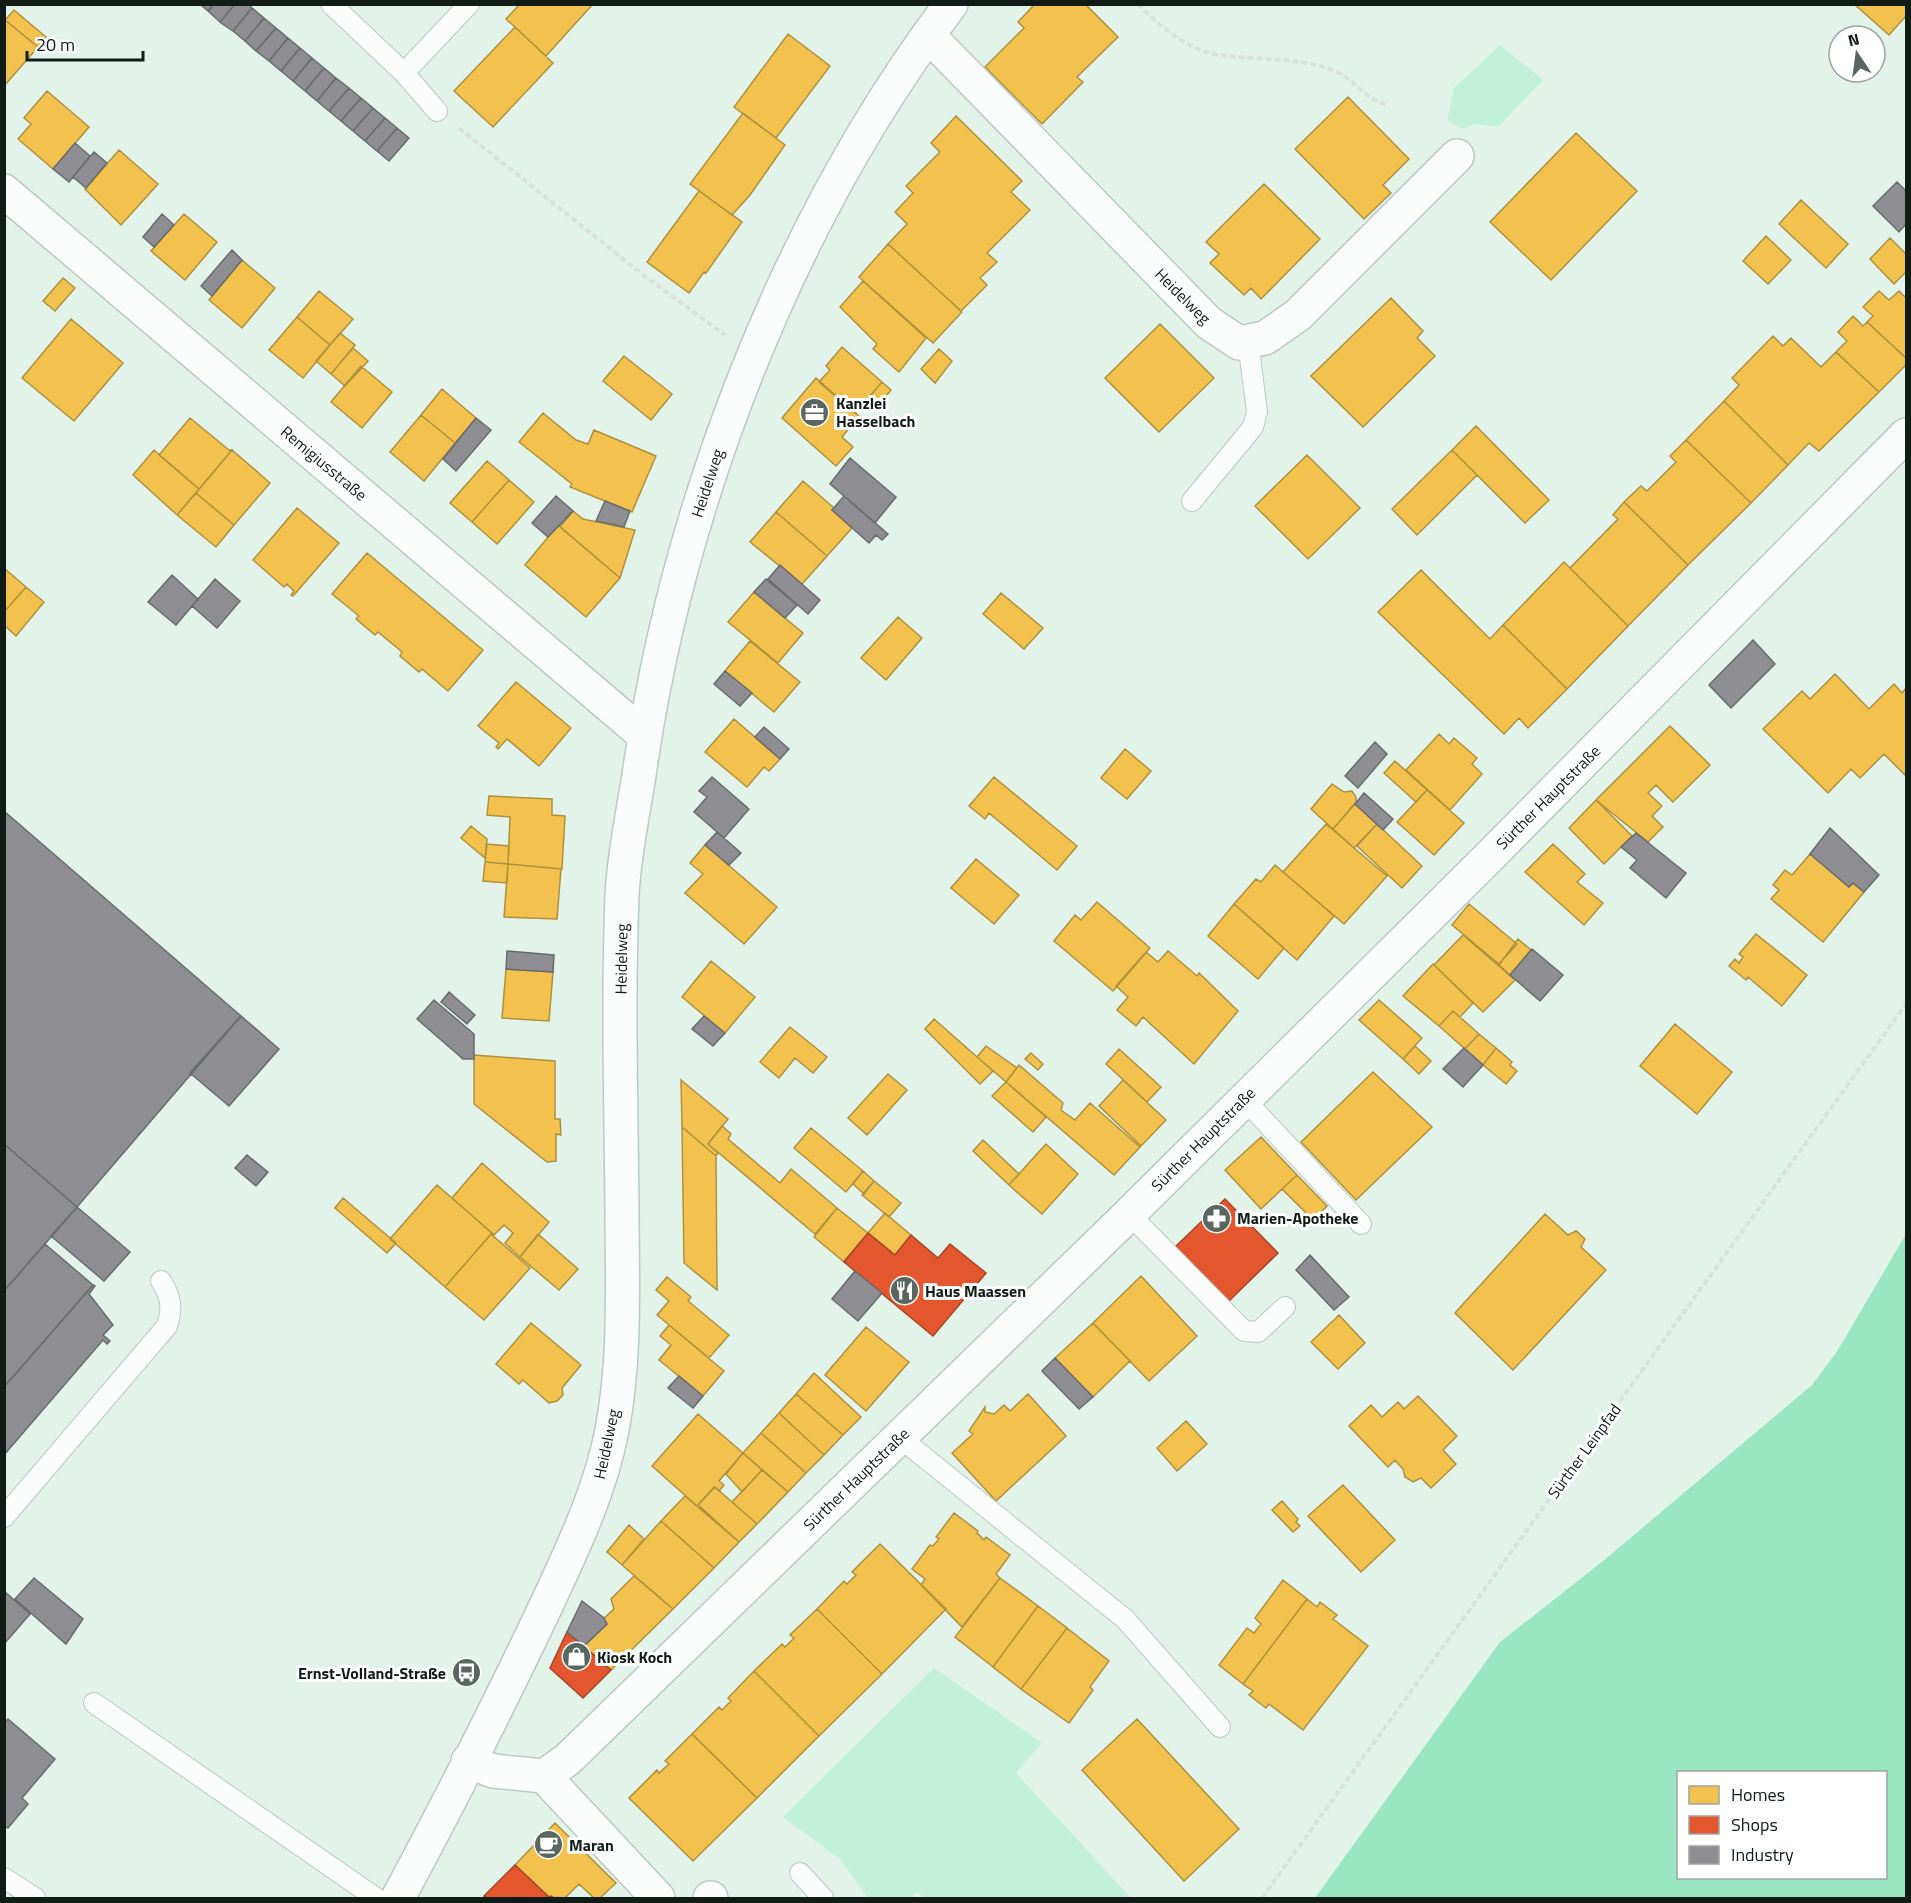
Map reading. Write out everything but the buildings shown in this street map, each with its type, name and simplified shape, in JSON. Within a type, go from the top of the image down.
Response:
[{"type":"street","name":"Heidelweg","points":[[398,1899],[517,1667],[576,1540],[600,1479],[612,1430],[623,1337],[620,1050],[623,887],[644,735],[687,549],[717,449],[754,356],[809,235],[870,124],[951,4]]},
{"type":"street","name":"Heidelweg","points":[[928,35],[1209,323],[1239,343],[1248,341]]},
{"type":"street","points":[[1248,341],[1265,338],[1298,315],[1457,156]]},
{"type":"street","name":"Remigiusstraße","points":[[4,191],[644,735]]},
{"type":"street","name":"Sürther Hauptstraße","points":[[544,1776],[567,1760],[1129,1214],[1487,859],[1906,435]]},
{"type":"street","points":[[468,1761],[493,1771],[544,1776],[658,1899]]},
{"type":"lane","points":[[331,4],[404,73],[437,111]]},
{"type":"lane","points":[[404,73],[469,4]]},
{"type":"lane","points":[[1192,501],[1252,427],[1257,412],[1248,341]]},
{"type":"lane","points":[[1244,1099],[1362,1224]]},
{"type":"lane","points":[[1129,1214],[1244,1331],[1258,1332],[1285,1308]]},
{"type":"lane","points":[[4,1517],[167,1326],[172,1310],[170,1296],[161,1281]]},
{"type":"lane","points":[[899,1437],[1125,1619],[1220,1727]]},
{"type":"lane","points":[[94,1703],[376,1899]]},
{"type":"lane","points":[[800,1872],[823,1899]]},
{"type":"lane","points":[[4,1878],[34,1899]]},
{"type":"path","points":[[1138,4],[1166,30],[1194,47],[1218,55],[1277,57],[1312,63],[1348,77],[1371,101],[1387,105]]},
{"type":"path","points":[[437,111],[642,274],[754,356]]},
{"type":"path","name":"Sürther Leinpfad","points":[[1262,1899],[1906,1004]]},
{"type":"shaded area","points":[[1500,45],[1543,80],[1498,127],[1476,124],[1462,129],[1447,120],[1454,88]]},
{"type":"shaded area","points":[[1906,1234],[1906,1898],[1315,1898],[1500,1642],[1603,1561],[1812,1385],[1838,1350]]},
{"type":"shaded area","points":[[934,1668],[1042,1743],[1016,1773],[1131,1898],[925,1898],[916,1892],[912,1898],[868,1898],[840,1859],[783,1817]]},
{"type":"place","name":"Kanzlei Hasselbach","points":[[815,412]]},
{"type":"place","name":"Marien-Apotheke","points":[[1216,1218]]},
{"type":"place","name":"Haus Maassen","points":[[904,1291]]},
{"type":"place","name":"Kiosk Koch","points":[[576,1657]]},
{"type":"place","name":"Ernst-Volland-Straße","points":[[467,1673]]},
{"type":"place","name":"Maran","points":[[548,1845]]}]
